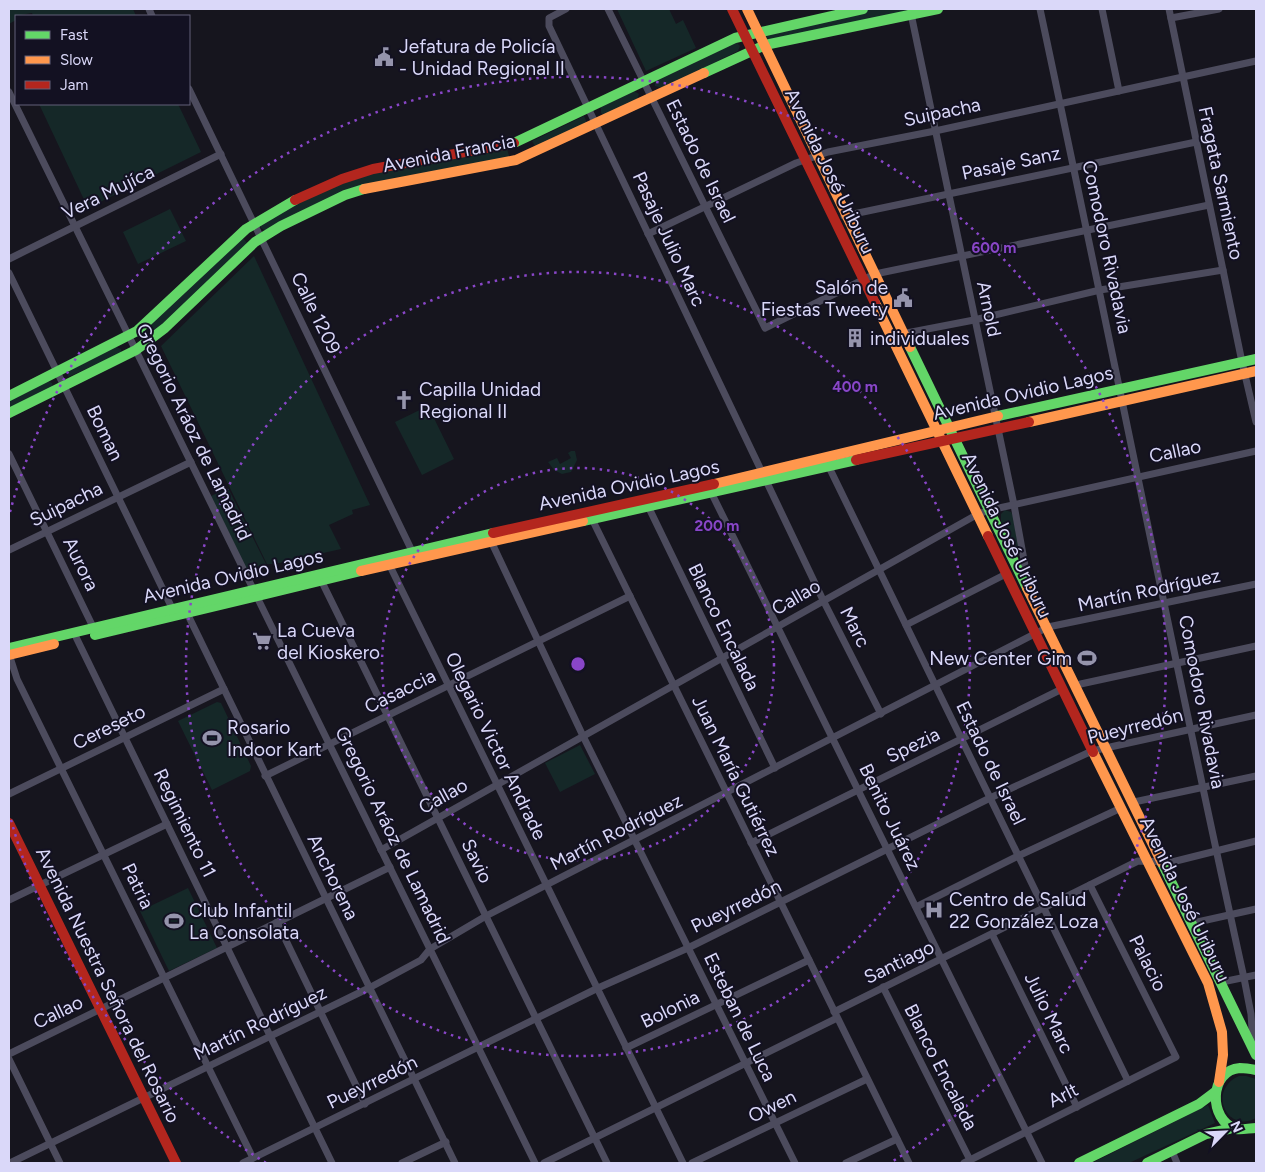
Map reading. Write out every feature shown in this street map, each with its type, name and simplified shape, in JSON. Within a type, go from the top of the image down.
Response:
[{"type":"main road","name":"Avenida José Uriburu","points":[[732,9],[1092,751],[1208,983],[1219,1013],[1225,1046],[1217,1087]]},
{"type":"main road","name":"Avenida José Uriburu","points":[[748,9],[952,433],[1222,982],[1252,1036],[1255,1053]]},
{"type":"main road","name":"Avenida Francia","points":[[9,396],[129,336],[146,324],[224,247],[254,222],[355,174],[396,164],[483,151],[512,144],[745,34],[862,9]]},
{"type":"main road","name":"Avenida Francia","points":[[9,413],[136,350],[164,328],[262,237],[354,191],[398,181],[466,171],[516,160],[596,125],[765,45],[911,12],[938,9]]},
{"type":"main road","name":"Avenida Ovidio Lagos","points":[[9,655],[185,608],[388,560],[827,463],[952,433],[995,417],[1256,359]]},
{"type":"main road","name":"Avenida Ovidio Lagos","points":[[952,433],[997,428],[1256,371]]},
{"type":"main road","name":"Avenida Ovidio Lagos","points":[[388,560],[412,551],[490,537]]},
{"type":"main road","name":"Avenida Ovidio Lagos","points":[[95,631],[172,608],[185,608]]},
{"type":"main road","name":"Avenida Ovidio Lagos","points":[[9,648],[75,636]]},
{"type":"main road","name":"Avenida Nuestra Señora del Rosario","points":[[9,823],[176,1163]]},
{"type":"main road","points":[[1079,1163],[1199,1104],[1217,1087],[1226,1074],[1237,1068],[1248,1067],[1256,1070]]},
{"type":"main road","points":[[1217,1087],[1215,1103],[1218,1113],[1233,1128]]},
{"type":"main road","points":[[1147,1163],[1206,1134],[1233,1128],[1253,1131]]},
{"type":"street","name":"Pasaje Julio Marc","points":[[566,9],[549,18],[549,26],[764,477]]},
{"type":"street","name":"Estado de Israel","points":[[608,9],[764,328],[864,279]]},
{"type":"street","name":"Comodoro Rivadavia","points":[[1040,9],[1178,664],[1190,729],[1244,978],[1252,1036]]},
{"type":"street","points":[[1102,9],[1119,91]]},
{"type":"street","name":"Fragata Sarmiento","points":[[1169,9],[1244,374],[1256,422]]},
{"type":"street","points":[[1171,18],[1219,9]]},
{"type":"street","name":"Arnold","points":[[911,12],[1014,504],[1029,588]]},
{"type":"street","name":"Suipacha","points":[[648,234],[818,155],[1256,61]]},
{"type":"street","name":"Calle 1209","points":[[190,91],[412,551]]},
{"type":"street","name":"Gregorio Aráoz de Lamadrid","points":[[9,92],[15,105]]},
{"type":"street","name":"Gregorio Aráoz de Lamadrid","points":[[15,105],[535,1163]]},
{"type":"street","points":[[9,113],[17,109]]},
{"type":"street","name":"Pasaje Sanz","points":[[835,220],[847,215],[1196,142]]},
{"type":"street","name":"Vera Mujíca","points":[[9,259],[221,154]]},
{"type":"street","points":[[864,279],[875,274],[1209,205]]},
{"type":"street","points":[[891,336],[974,320],[1100,290],[1223,270]]},
{"type":"street","name":"Boman","points":[[9,273],[172,608]]},
{"type":"street","name":"Callao","points":[[381,850],[878,568],[978,514],[1137,476],[1256,451]]},
{"type":"street","name":"Aurora","points":[[9,454],[95,631]]},
{"type":"street","name":"Suipacha","points":[[9,550],[191,462]]},
{"type":"street","name":"Estado de Israel","points":[[827,463],[1128,1081]]},
{"type":"street","name":"Marc","points":[[764,477],[823,600],[881,714]]},
{"type":"street","name":"Benito Juárez","points":[[710,489],[1042,1163]]},
{"type":"street","name":"Blanco Encalada","points":[[646,503],[775,768]]},
{"type":"street","name":"Juan María Gutiérrez","points":[[590,515],[909,1163]]},
{"type":"street","name":"Esteban de Luca","points":[[490,537],[583,736],[794,1163]]},
{"type":"street","name":"Olegario Victor Andrade","points":[[388,560],[496,785],[683,1163]]},
{"type":"street","points":[[906,625],[1006,574]]},
{"type":"street","name":"Savio","points":[[319,577],[607,1163]]},
{"type":"street","name":"Martín Rodríguez","points":[[10,1163],[369,988],[422,960],[430,949],[486,916],[727,794],[1048,627],[1256,584]]},
{"type":"street","name":"Casaccia","points":[[265,776],[630,596]]},
{"type":"street","name":"Anchorena","points":[[185,608],[265,776],[455,1163]]},
{"type":"street","name":"Regimiento 11","points":[[75,636],[332,1163]]},
{"type":"street","points":[[1076,685],[1256,646]]},
{"type":"street","name":"Patria","points":[[9,655],[17,679],[105,854],[253,1158]]},
{"type":"street","name":"Cereseto","points":[[9,794],[224,689]]},
{"type":"street","name":"Spezia","points":[[751,843],[1062,689]]},
{"type":"street","name":"Pueyrredón","points":[[243,1163],[598,988],[688,948],[990,798],[1092,751],[1256,714]]},
{"type":"street","points":[[1134,802],[1256,776]]},
{"type":"street","points":[[916,907],[1018,856],[1121,808]]},
{"type":"street","points":[[9,900],[167,824]]},
{"type":"street","name":"Santiago","points":[[544,1163],[656,1109],[745,1063],[836,1015],[883,987],[1138,861],[1172,862],[1256,841]]},
{"type":"street","name":"Callao","points":[[9,1054],[390,867]]},
{"type":"street","name":"Palacio","points":[[1090,885],[1176,1057]]},
{"type":"street","points":[[1193,923],[1256,908]]},
{"type":"street","points":[[277,922],[365,1104]]},
{"type":"street","name":"Julio Marc","points":[[992,934],[1077,1106]]},
{"type":"street","name":"Bolonia","points":[[626,1048],[809,960]]},
{"type":"street","points":[[1222,982],[1256,975]]},
{"type":"street","name":"Blanco Encalada","points":[[883,987],[967,1162]]},
{"type":"street","name":"Arlt","points":[[967,1162],[1176,1057]]},
{"type":"street","points":[[9,1059],[60,1163]]},
{"type":"street","name":"Owen","points":[[692,1163],[867,1079]]},
{"type":"street","points":[[846,1163],[897,1139]]},
{"type":"street","points":[[402,1163],[446,1142]]},
{"type":"street","points":[[1172,1151],[1177,1163]]},
{"type":"green space","points":[[9,9],[133,9],[136,15],[33,15],[32,13],[15,15],[15,21],[9,24]]},
{"type":"green space","points":[[617,9],[669,9],[676,24],[683,20],[696,48],[646,71]]},
{"type":"green space","points":[[863,9],[938,9],[765,45],[758,31]]},
{"type":"green space","points":[[736,42],[740,46],[738,51],[663,88],[655,86],[655,81]]},
{"type":"green space","points":[[634,91],[639,94],[637,100],[604,115],[601,113],[601,107]]},
{"type":"green space","points":[[39,105],[178,105],[201,152],[88,208]]},
{"type":"green space","points":[[584,116],[587,123],[536,148],[532,141]]},
{"type":"green space","points":[[507,149],[510,159],[393,178],[266,231],[261,228],[260,224],[276,214],[331,188],[368,174]]},
{"type":"green space","points":[[170,209],[186,241],[138,264],[123,232]]},
{"type":"green space","points":[[243,238],[247,243],[156,330],[151,328],[152,322]]},
{"type":"green space","points":[[254,256],[370,505],[352,510],[353,514],[329,525],[341,549],[275,564],[267,564],[161,346]]},
{"type":"green space","points":[[116,347],[121,349],[121,353],[68,377],[68,371]]},
{"type":"green space","points":[[48,381],[52,383],[53,387],[9,410],[9,400]]},
{"type":"green space","points":[[428,406],[454,459],[422,475],[395,422]]},
{"type":"green space","points":[[575,451],[577,460],[571,472],[562,474],[554,470],[548,462],[557,458],[560,464],[571,458],[568,453]]},
{"type":"green space","points":[[228,488],[266,564],[252,574],[248,572],[211,496]]},
{"type":"green space","points":[[1005,510],[1011,512],[1013,516],[1020,557],[1001,521],[1001,514]]},
{"type":"green space","name":"Rosario Indoor Kart","points":[[217,702],[221,703],[251,766],[250,771],[212,790],[178,721]]},
{"type":"green space","points":[[580,745],[595,774],[560,792],[545,763]]},
{"type":"green space","name":"Club Infantil La Consolata","points":[[188,888],[217,948],[169,971],[140,911]]},
{"type":"green space","points":[[1239,1076],[1256,1079],[1256,1118],[1246,1121],[1237,1120],[1230,1116],[1222,1100],[1224,1091],[1229,1083]]},
{"type":"green space","points":[[1208,1105],[1215,1123],[1129,1163],[1092,1163]]},
{"type":"traffic: fast","points":[[514,143],[735,38],[863,9]]},
{"type":"traffic: fast","points":[[704,73],[765,45],[938,9]]},
{"type":"traffic: fast","points":[[9,413],[136,350],[165,328],[255,242],[281,226],[345,195],[364,189]]},
{"type":"traffic: fast","points":[[9,396],[137,331],[246,229],[295,200]]},
{"type":"traffic: fast","points":[[910,347],[1027,588]]},
{"type":"traffic: fast","points":[[998,416],[1256,359]]},
{"type":"traffic: fast","points":[[583,521],[856,460]]},
{"type":"traffic: fast","points":[[9,648],[493,533]]},
{"type":"traffic: fast","points":[[95,635],[361,571]]},
{"type":"traffic: fast","points":[[1162,863],[1256,1055]]},
{"type":"traffic: fast","points":[[1256,1070],[1240,1068],[1230,1071],[1222,1077],[1216,1096],[1220,1116],[1227,1124],[1236,1129],[1256,1128]]},
{"type":"traffic: fast","points":[[1079,1163],[1199,1104],[1215,1092]]},
{"type":"traffic: fast","points":[[1147,1163],[1206,1134],[1233,1128]]},
{"type":"traffic: slow","points":[[747,9],[910,347]]},
{"type":"traffic: slow","points":[[364,189],[516,160],[704,73]]},
{"type":"traffic: slow","points":[[875,303],[988,536]]},
{"type":"traffic: slow","points":[[1029,422],[1256,371]]},
{"type":"traffic: slow","points":[[714,484],[998,416]]},
{"type":"traffic: slow","points":[[361,571],[583,521]]},
{"type":"traffic: slow","points":[[1027,588],[1162,863]]},
{"type":"traffic: slow","points":[[9,655],[54,644]]},
{"type":"traffic: slow","points":[[1093,752],[1208,983],[1222,1032],[1223,1055],[1219,1082]]},
{"type":"traffic: jam","points":[[732,9],[875,303]]},
{"type":"traffic: jam","points":[[295,200],[342,179],[373,169],[514,143]]},
{"type":"traffic: jam","points":[[856,460],[1029,422]]},
{"type":"traffic: jam","points":[[493,533],[714,484]]},
{"type":"traffic: jam","points":[[988,536],[1093,752]]},
{"type":"traffic: jam","points":[[9,823],[176,1163]]},
{"type":"place","name":"Jefatura de Policía - Unidad Regional II","points":[[384,57]]},
{"type":"place","name":"Salón de Fiestas Tweety","points":[[903,298]]},
{"type":"place","name":"individuales","points":[[855,338]]},
{"type":"place","name":"Capilla Unidad Regional II","points":[[404,400]]},
{"type":"place","name":"La Cueva del Kioskero","points":[[262,641]]},
{"type":"place","name":"New Center Gim","points":[[1087,658]]},
{"type":"place","name":"Rosario Indoor Kart","points":[[212,738]]},
{"type":"place","name":"Centro de Salud 22 González Loza","points":[[934,910]]},
{"type":"place","name":"Club Infantil La Consolata","points":[[174,921]]}]
